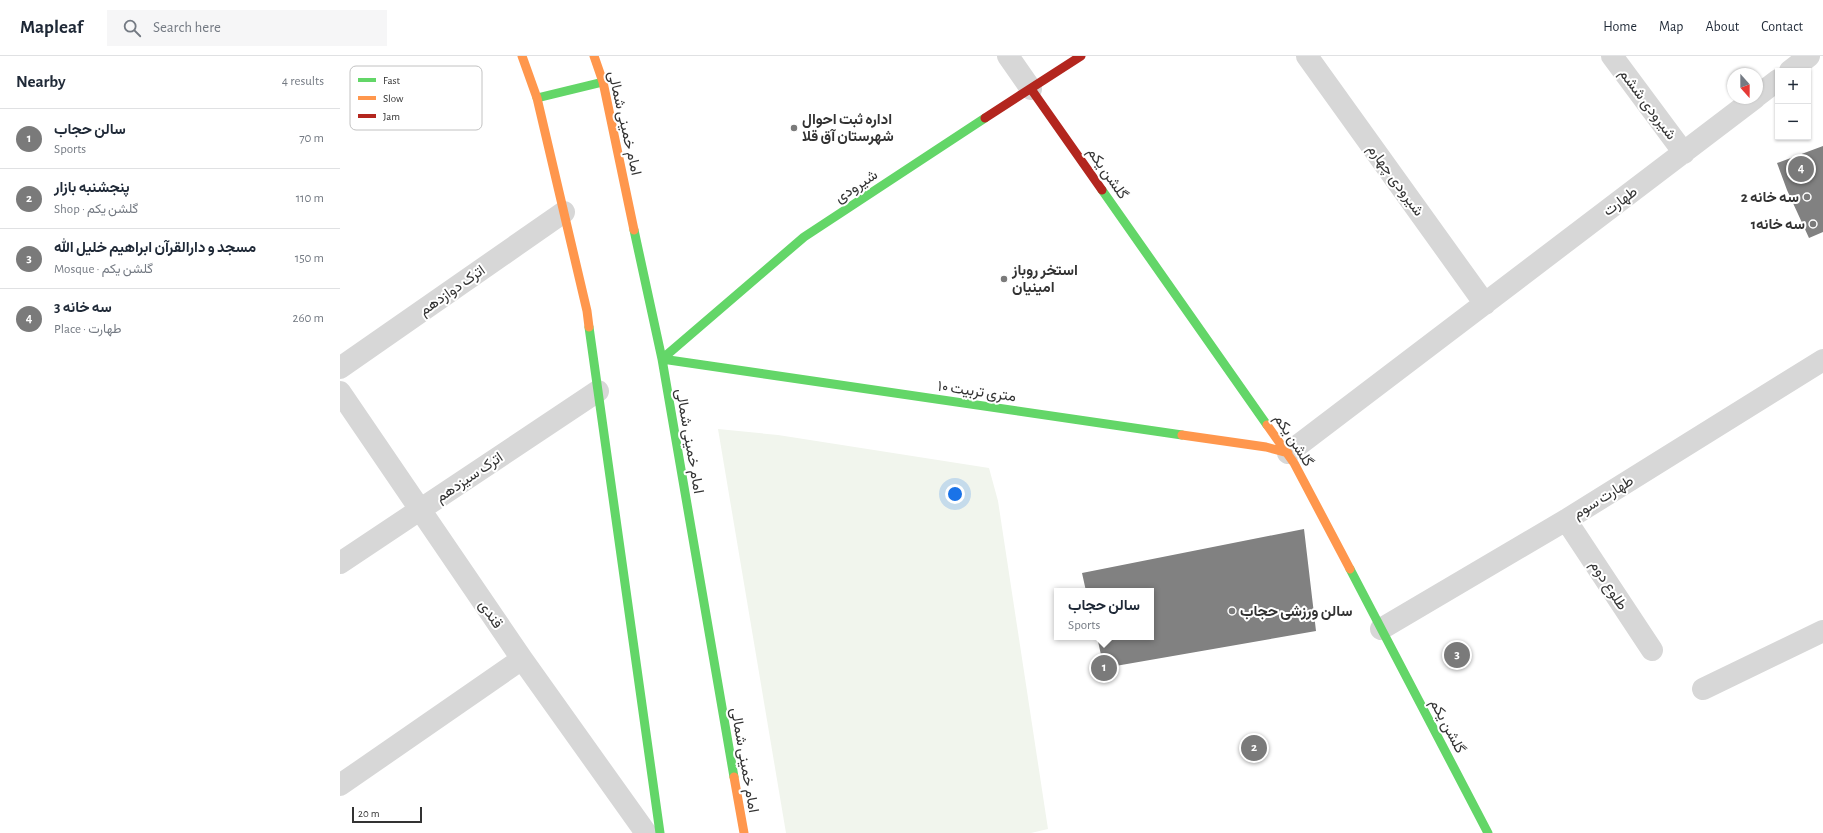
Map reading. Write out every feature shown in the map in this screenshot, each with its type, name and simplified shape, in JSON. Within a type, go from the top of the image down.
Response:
[{"type":"street","points":[[522,56],[537,98],[587,311],[660,833]]},
{"type":"street","name":"امام خمینی شمالی","points":[[594,56],[603,82],[662,359],[744,833]]},
{"type":"street","points":[[1008,56],[1031,89]]},
{"type":"street","name":"شیرودی","points":[[662,359],[804,237],[1080,56]]},
{"type":"street","name":"شیرودی چهارم","points":[[1307,56],[1485,304]]},
{"type":"street","name":"شیرودی ششم","points":[[1612,56],[1684,153]]},
{"type":"street","points":[[1794,68],[1809,56]]},
{"type":"street","points":[[537,98],[603,82]]},
{"type":"street","points":[[1763,91],[1775,82]]},
{"type":"street","name":"گلشن یکم","points":[[1031,89],[1288,453],[1488,833]]},
{"type":"street","name":"طهارت","points":[[1288,453],[1747,104]]},
{"type":"street","name":"اترک دوازدهم","points":[[340,368],[564,212]]},
{"type":"street","name":"۱۰ متری تربیت","points":[[662,359],[1258,446],[1288,453]]},
{"type":"street","name":"طهارت سوم","points":[[1381,629],[1566,520],[1823,360]]},
{"type":"street","name":"اترک سیزدهم","points":[[340,563],[598,390]]},
{"type":"street","name":"قندی","points":[[340,392],[522,659],[646,833]]},
{"type":"street","name":"طلوع دوم","points":[[1566,520],[1652,650]]},
{"type":"street","points":[[1703,689],[1823,631]]},
{"type":"street","points":[[340,785],[522,659]]},
{"type":"shaded area","points":[[718,429],[778,435],[989,468],[998,501],[1048,829],[1031,833],[786,833]]},
{"type":"building","points":[[1823,146],[1823,232],[1809,238],[1787,190],[1777,163]]},
{"type":"building","name":"سالن ورزشی حجاب","points":[[1304,529],[1316,631],[1104,668],[1098,640],[1154,640],[1154,588],[1085,588],[1082,573]]},
{"type":"traffic: fast","points":[[537,98],[603,82]]},
{"type":"traffic: fast","points":[[662,359],[804,237],[985,118]]},
{"type":"traffic: fast","points":[[1102,190],[1267,425]]},
{"type":"traffic: fast","points":[[634,230],[662,359],[734,777]]},
{"type":"traffic: fast","points":[[589,327],[660,833]]},
{"type":"traffic: fast","points":[[662,359],[1182,435]]},
{"type":"traffic: fast","points":[[1350,569],[1488,833]]},
{"type":"traffic: slow","points":[[522,56],[537,98],[587,311],[589,327]]},
{"type":"traffic: slow","points":[[594,56],[603,82],[634,230]]},
{"type":"traffic: slow","points":[[1267,425],[1294,463],[1350,569]]},
{"type":"traffic: slow","points":[[1182,435],[1266,447],[1288,453]]},
{"type":"traffic: slow","points":[[734,777],[744,833]]},
{"type":"traffic: jam","points":[[985,118],[1081,56]]},
{"type":"traffic: jam","points":[[1031,89],[1102,190]]},
{"type":"place","name":"اداره ثبت احوال شهرستان آق قلا","points":[[794,128]]},
{"type":"place","name":"سه خانه 3","points":[[1801,169]]},
{"type":"place","name":"سه خانه 2","points":[[1807,197]]},
{"type":"place","name":"سه خانه1","points":[[1813,224]]},
{"type":"place","name":"استخر روباز امینیان","points":[[1004,279]]},
{"type":"place","name":"سالن ورزشی حجاب","points":[[1232,611]]},
{"type":"place","name":"مسجد و دارالقرآن ابراهیم خلیل الله","points":[[1457,655]]},
{"type":"place","name":"سالن حجاب","points":[[1104,668]]},
{"type":"place","name":"پنجشنبه بازار","points":[[1254,748]]}]
